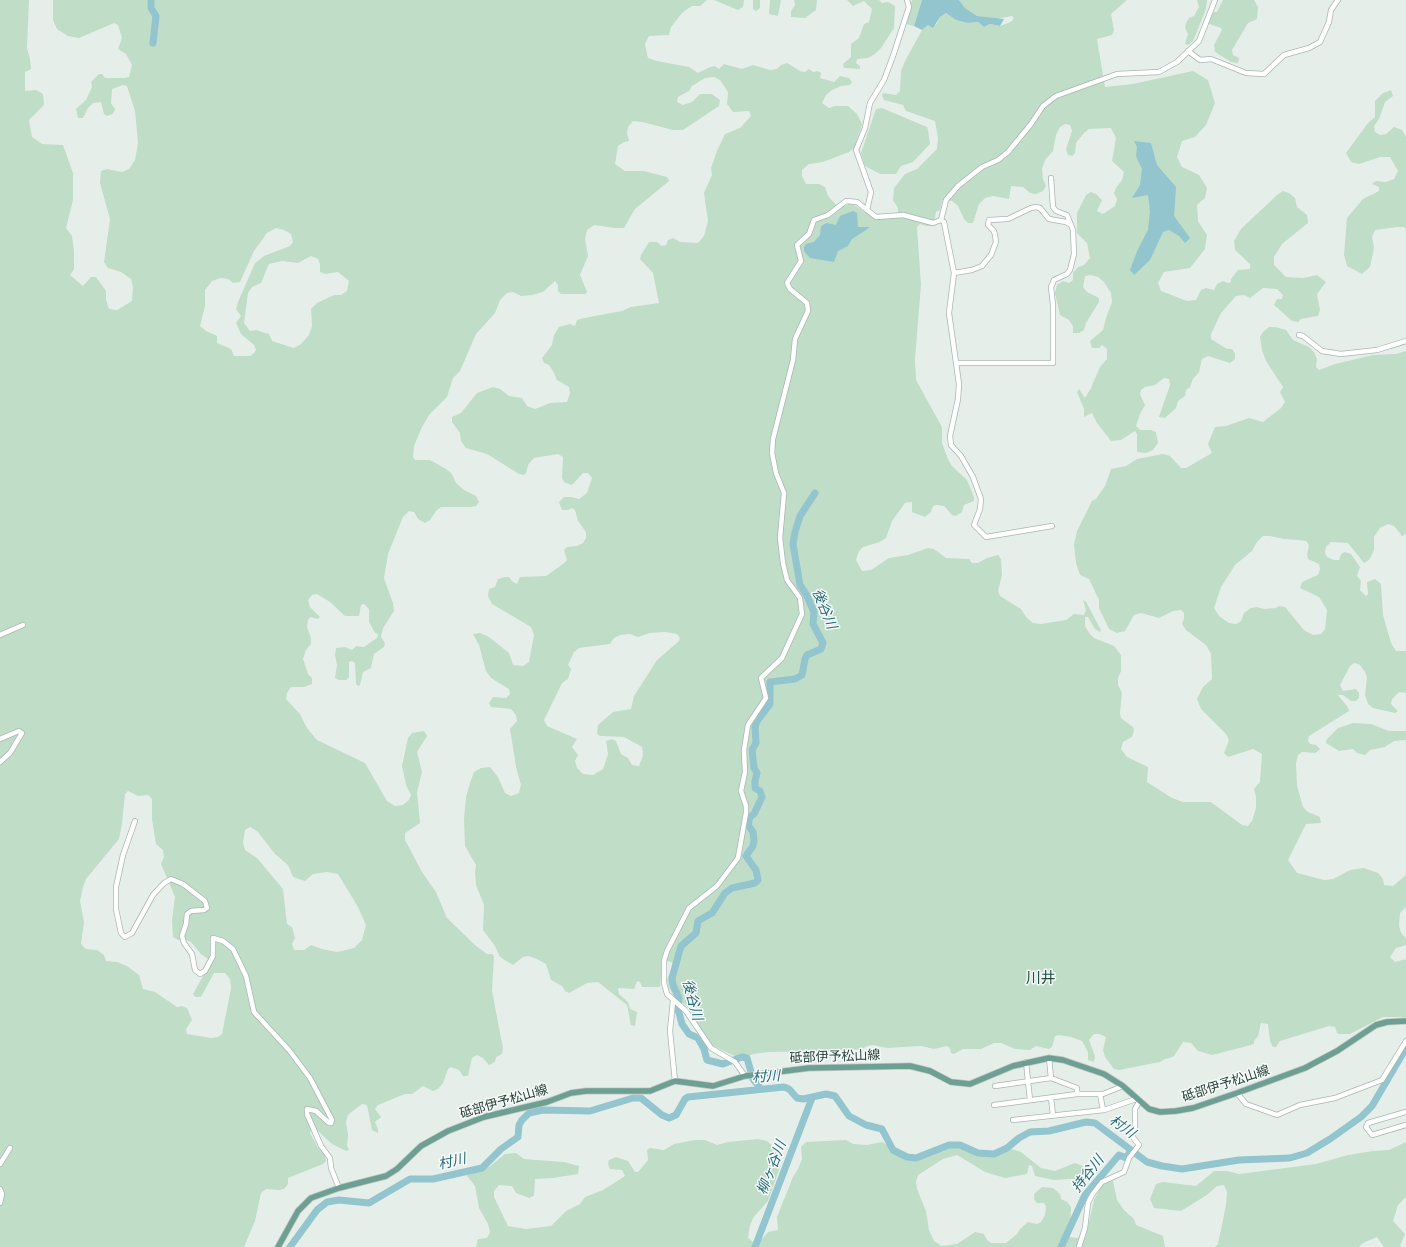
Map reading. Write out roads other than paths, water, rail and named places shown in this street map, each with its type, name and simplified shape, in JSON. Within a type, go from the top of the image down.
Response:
[{"type":"main road","name":"砥部伊予松山線","points":[[278,1247],[298,1210],[306,1202],[316,1196],[386,1176],[397,1169],[421,1146],[432,1138],[484,1117],[547,1102],[571,1093],[586,1091],[650,1091],[675,1081],[706,1086],[745,1076],[809,1068],[910,1066],[930,1071],[951,1082],[970,1084],[1012,1066],[1049,1058],[1063,1060],[1097,1071],[1123,1086],[1137,1100],[1149,1109],[1160,1112],[1176,1111],[1193,1108],[1305,1068],[1337,1051],[1376,1025],[1387,1022],[1406,1021]]},
{"type":"street","points":[[868,210],[871,192],[856,150],[865,128],[870,103],[889,67],[909,8],[908,0]]},
{"type":"street","points":[[1052,526],[986,537],[974,525],[980,509],[981,499],[973,477],[961,456],[951,444],[950,436],[959,392],[957,363],[949,313],[954,273],[944,222],[942,220],[946,200],[952,191],[982,167],[998,160],[1008,152],[1048,100],[1068,91],[1117,74],[1159,72],[1177,62],[1199,41],[1215,0]]},
{"type":"street","points":[[1188,51],[1200,60],[1211,59],[1246,72],[1264,74],[1284,55],[1310,48],[1320,42],[1329,22],[1330,10],[1338,0]]},
{"type":"street","points":[[957,363],[1052,363],[1053,305],[1051,287],[1054,280],[1067,274],[1074,261],[1074,244],[1071,225],[1067,215],[1056,211],[1053,207],[1051,178]]},
{"type":"street","points":[[745,1076],[735,1062],[711,1048],[686,1011],[664,990],[665,955],[689,908],[717,886],[738,858],[746,813],[746,806],[741,791],[745,772],[744,750],[748,725],[766,698],[761,678],[782,658],[802,614],[800,598],[787,580],[783,563],[780,538],[784,493],[776,473],[772,453],[773,439],[792,360],[795,339],[808,311],[807,303],[788,286],[788,279],[800,265],[801,261],[797,245],[809,234],[814,220],[828,214],[846,201],[857,202],[868,210],[870,214],[876,217],[902,215],[933,224],[942,220]]},
{"type":"street","points":[[954,273],[972,270],[982,266],[991,255],[996,242],[994,231],[988,225],[989,220],[1008,219],[1036,207],[1040,208],[1049,219],[1066,222],[1071,225]]},
{"type":"street","points":[[1299,335],[1303,336],[1322,351],[1342,354],[1377,350],[1406,341]]},
{"type":"street","points":[[0,635],[23,625]]},
{"type":"street","points":[[0,739],[19,731],[22,732],[10,753],[0,762]]},
{"type":"street","points":[[135,821],[123,855],[116,888],[116,905],[121,933],[125,937],[132,933],[153,895],[164,883],[171,879],[183,884],[205,901],[207,908],[204,910],[191,911],[187,914],[186,924],[182,936],[184,943],[192,954],[195,970],[200,974],[205,971],[213,956],[213,938],[222,941],[233,949],[246,976],[254,1012],[289,1050],[310,1078],[332,1120],[331,1123],[328,1122],[316,1111],[307,1109],[307,1114],[321,1146],[330,1158],[331,1168],[340,1188]]},
{"type":"street","points":[[674,1001],[670,1031],[675,1081]]},
{"type":"street","points":[[1237,1093],[1246,1104],[1277,1116],[1300,1105],[1335,1098],[1382,1080],[1406,1041]]},
{"type":"street","points":[[1049,1058],[1051,1078]]},
{"type":"street","points":[[1026,1062],[1030,1100]]},
{"type":"street","points":[[995,1086],[1051,1078],[1077,1088],[1077,1094]]},
{"type":"street","points":[[994,1105],[1077,1094],[1100,1094],[1123,1086]]},
{"type":"street","points":[[1100,1094],[1103,1110]]},
{"type":"street","points":[[1051,1098],[1053,1115]]},
{"type":"street","points":[[1013,1120],[1103,1110],[1137,1100],[1135,1109],[1135,1127],[1132,1136],[1138,1145],[1129,1158],[1124,1172],[1102,1182],[1092,1195],[1088,1203],[1079,1247]]},
{"type":"street","points":[[1406,1112],[1368,1124],[1366,1127],[1372,1135],[1406,1125]]},
{"type":"street","points":[[0,1164],[10,1148]]},
{"type":"street","points":[[0,1188],[2,1194],[0,1203]]},
{"type":"water","points":[[922,0],[959,0],[965,8],[977,16],[1004,19],[1000,26],[990,24],[984,27],[978,22],[968,23],[956,20],[946,13],[940,17],[933,28],[928,25],[922,30],[914,26]]},
{"type":"water","points":[[1134,141],[1151,143],[1157,165],[1176,187],[1174,216],[1190,238],[1185,243],[1179,236],[1169,230],[1163,232],[1150,260],[1134,275],[1130,270],[1138,249],[1148,230],[1150,211],[1148,195],[1132,198],[1140,185],[1142,169],[1136,156],[1137,147]]},
{"type":"water","points":[[853,211],[857,213],[858,227],[870,227],[852,239],[848,246],[838,251],[834,262],[810,258],[804,251],[804,247],[806,244],[814,242],[820,235],[821,226],[827,223],[836,225],[840,216]]},
{"type":"waterway","points":[[151,0],[151,8],[156,16],[153,43]]},
{"type":"waterway","name":"後谷川","points":[[761,1089],[753,1079],[747,1058],[742,1057],[723,1064],[707,1060],[704,1049],[698,1038],[689,1034],[682,1024],[678,1009],[679,998],[673,985],[672,978],[681,946],[696,933],[698,921],[712,913],[725,893],[732,888],[755,883],[758,880],[756,870],[746,856],[753,846],[754,840],[753,832],[748,825],[750,817],[754,814],[762,797],[760,791],[755,788],[757,773],[754,768],[752,750],[756,743],[755,727],[757,721],[770,704],[770,682],[795,679],[802,675],[807,655],[821,649],[823,643],[813,624],[814,612],[800,585],[793,544],[800,516],[815,493]]},
{"type":"waterway","name":"村川","points":[[290,1247],[317,1210],[327,1202],[339,1200],[369,1203],[410,1179],[433,1179],[482,1168],[501,1149],[518,1137],[519,1125],[529,1113],[543,1110],[590,1111],[633,1098],[641,1098],[662,1115],[669,1118],[676,1115],[685,1099],[688,1097],[784,1087],[789,1089],[797,1098],[803,1099],[826,1094],[835,1096],[849,1116],[866,1125],[882,1129],[893,1150],[907,1157],[916,1158],[949,1145],[960,1145],[978,1153],[994,1154],[1007,1148],[1019,1138],[1030,1132],[1049,1131],[1086,1122],[1095,1123],[1147,1162],[1182,1169],[1239,1160],[1290,1158],[1307,1153],[1361,1117],[1372,1106],[1406,1048]]},
{"type":"waterway","name":"柳ヶ谷川","points":[[755,1247],[812,1098]]},
{"type":"waterway","name":"持谷川","points":[[1061,1247],[1085,1195],[1119,1155],[1126,1158],[1131,1150]]},
{"type":"district","name":"川井","points":[[1041,979]]}]
